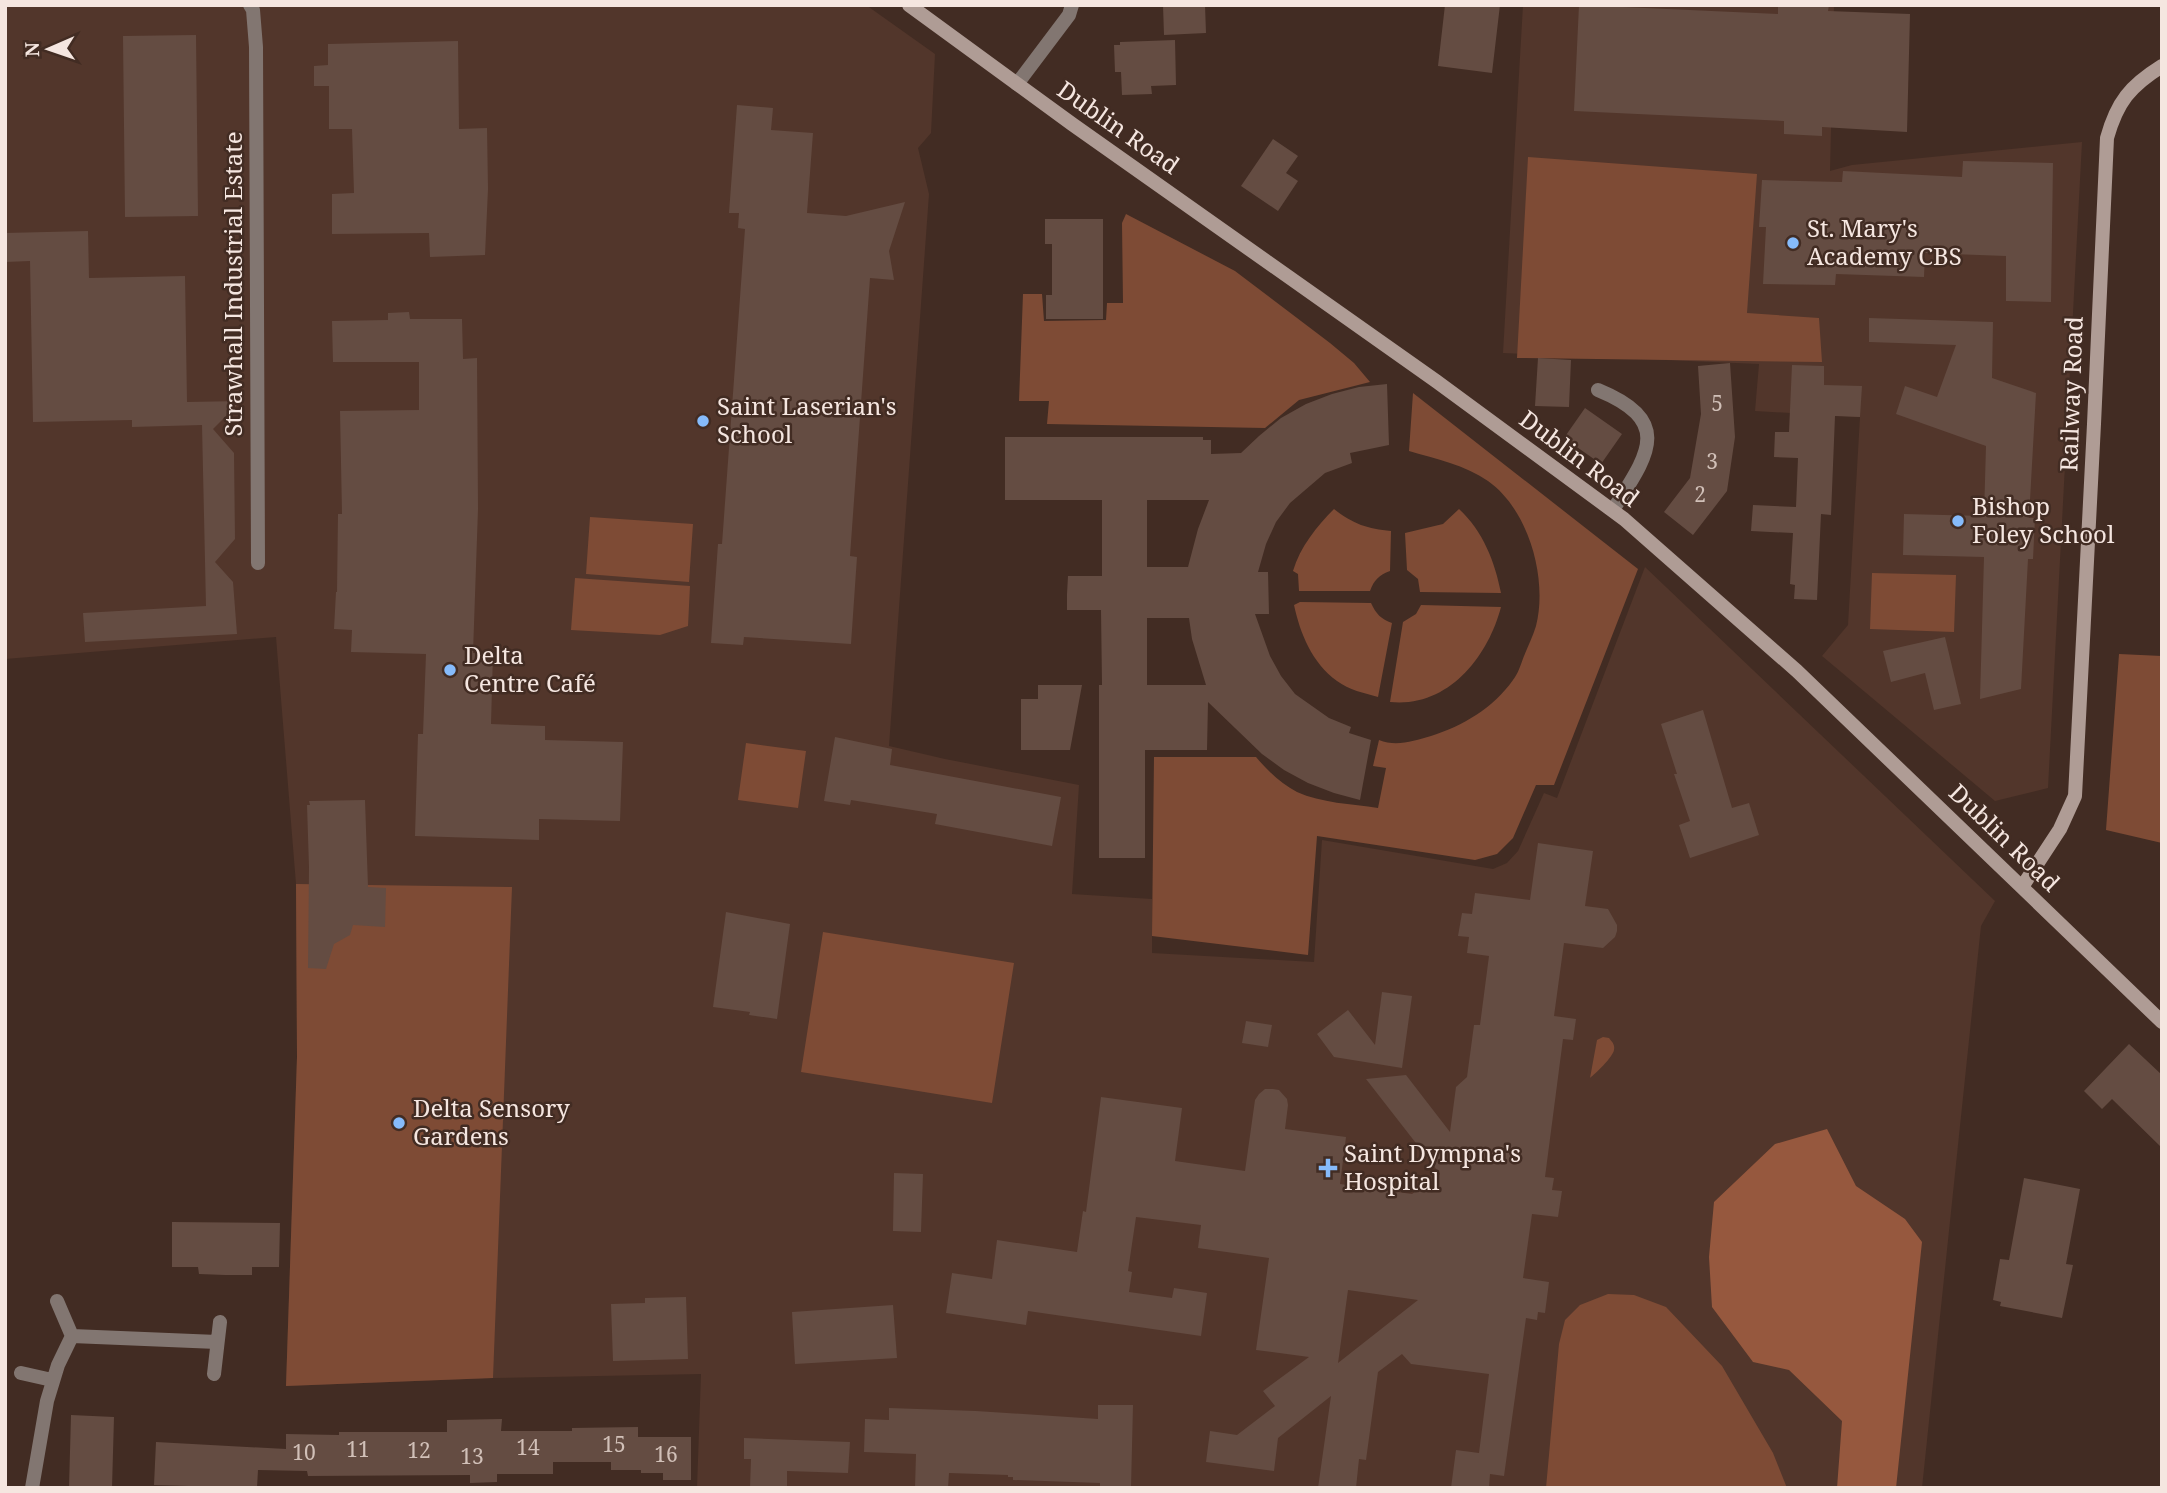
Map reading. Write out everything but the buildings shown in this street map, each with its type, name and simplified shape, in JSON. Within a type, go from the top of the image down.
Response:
[{"type":"main road","name":"Dublin Road","points":[[909,5],[1613,510],[1797,671],[2162,1022]]},
{"type":"main road","name":"Railway Road","points":[[2022,887],[2060,829],[2075,796],[2106,138],[2117,106],[2156,69]]},
{"type":"street","name":"Strawhall Industrial Estate","points":[[250,5],[253,10],[256,47],[258,562]]},
{"type":"street","points":[[1017,84],[1069,15],[1072,5]]},
{"type":"street","points":[[1598,390],[1619,398],[1632,410],[1646,424],[1648,437],[1647,450],[1638,471],[1613,510]]},
{"type":"street","points":[[32,1488],[52,1380],[72,1336],[57,1301]]},
{"type":"street","points":[[215,1374],[220,1322]]},
{"type":"street","points":[[72,1336],[217,1342]]},
{"type":"street","points":[[21,1373],[52,1380]]},
{"type":"shaded area","points":[[5,5],[866,5],[935,54],[931,133],[918,148],[929,194],[889,746],[1079,785],[1072,894],[1152,899],[1152,953],[1314,962],[1322,840],[1493,869],[1507,863],[1518,851],[1544,793],[1557,798],[1645,567],[1995,901],[1981,926],[1922,1488],[697,1488],[701,1374],[286,1386],[297,1057],[296,884],[276,637],[5,659]]},
{"type":"shaded area","name":"St. Mary's Academy CBS","points":[[1523,5],[1834,5],[1830,171],[1852,165],[2082,142],[2048,788],[1995,801],[1822,656],[1848,625],[1860,417],[1755,411],[1759,364],[1503,353]]},
{"type":"shaded area","points":[[1528,157],[1757,174],[1747,313],[1819,318],[1822,362],[1517,358]]},
{"type":"shaded area","points":[[1126,214],[1235,271],[1330,343],[1354,363],[1370,382],[1299,400],[1265,428],[1047,424],[1049,401],[1019,401],[1023,294],[1042,294],[1044,321],[1106,320],[1107,303],[1123,303],[1122,223]]},
{"type":"shaded area","points":[[1413,393],[1638,569],[1554,785],[1536,785],[1513,838],[1497,854],[1475,860],[1317,836],[1308,955],[1152,936],[1154,757],[1256,757],[1285,785],[1306,796],[1378,808],[1386,768],[1373,766],[1379,740],[1405,742],[1454,727],[1487,707],[1505,690],[1518,672],[1535,630],[1539,607],[1537,567],[1532,547],[1514,509],[1488,481],[1460,467],[1409,451]]},
{"type":"shaded area","points":[[1334,509],[1361,525],[1391,531],[1390,571],[1377,578],[1370,591],[1299,591],[1298,574],[1293,571],[1296,562],[1310,537]]},
{"type":"shaded area","points":[[1459,509],[1475,527],[1487,548],[1501,593],[1420,592],[1418,579],[1407,570],[1405,533],[1443,524]]},
{"type":"shaded area","points":[[590,517],[693,524],[689,582],[586,574]]},
{"type":"shaded area","points":[[1872,573],[1956,575],[1954,632],[1870,629]]},
{"type":"shaded area","points":[[575,578],[690,586],[688,626],[660,635],[571,630]]},
{"type":"shaded area","points":[[1300,602],[1371,603],[1379,616],[1392,623],[1378,697],[1357,691],[1328,674],[1308,647],[1294,605]]},
{"type":"shaded area","points":[[1421,605],[1501,607],[1486,644],[1462,676],[1430,697],[1411,702],[1390,702],[1403,622],[1416,614]]},
{"type":"shaded area","points":[[2119,654],[2162,656],[2162,843],[2106,830]]},
{"type":"shaded area","points":[[746,743],[806,751],[798,808],[738,800]]},
{"type":"shaded area","name":"Delta Sensory Gardens","points":[[296,884],[512,887],[493,1378],[286,1386],[297,1057]]},
{"type":"shaded area","points":[[823,932],[1014,963],[992,1103],[801,1072]]},
{"type":"shaded area","points":[[1609,1038],[1614,1050],[1590,1078],[1597,1040]]},
{"type":"shaded area","points":[[1827,1129],[1856,1186],[1905,1219],[1922,1242],[1896,1488],[1837,1488],[1842,1421],[1789,1370],[1753,1362],[1712,1307],[1709,1257],[1714,1202],[1775,1144]]},
{"type":"shaded area","points":[[1608,1294],[1634,1295],[1666,1307],[1722,1366],[1773,1453],[1787,1488],[1546,1488],[1559,1344],[1565,1320],[1580,1305]]},
{"type":"place","name":"St. Mary's Academy CBS","points":[[1793,243]]},
{"type":"place","name":"Saint Laserian's School","points":[[703,421]]},
{"type":"place","name":"Bishop Foley School","points":[[1958,521]]},
{"type":"place","name":"Delta Centre Café","points":[[450,670]]},
{"type":"place","name":"Delta Sensory Gardens","points":[[399,1123]]},
{"type":"place","name":"Saint Dympna's Hospital","points":[[1328,1168]]}]
